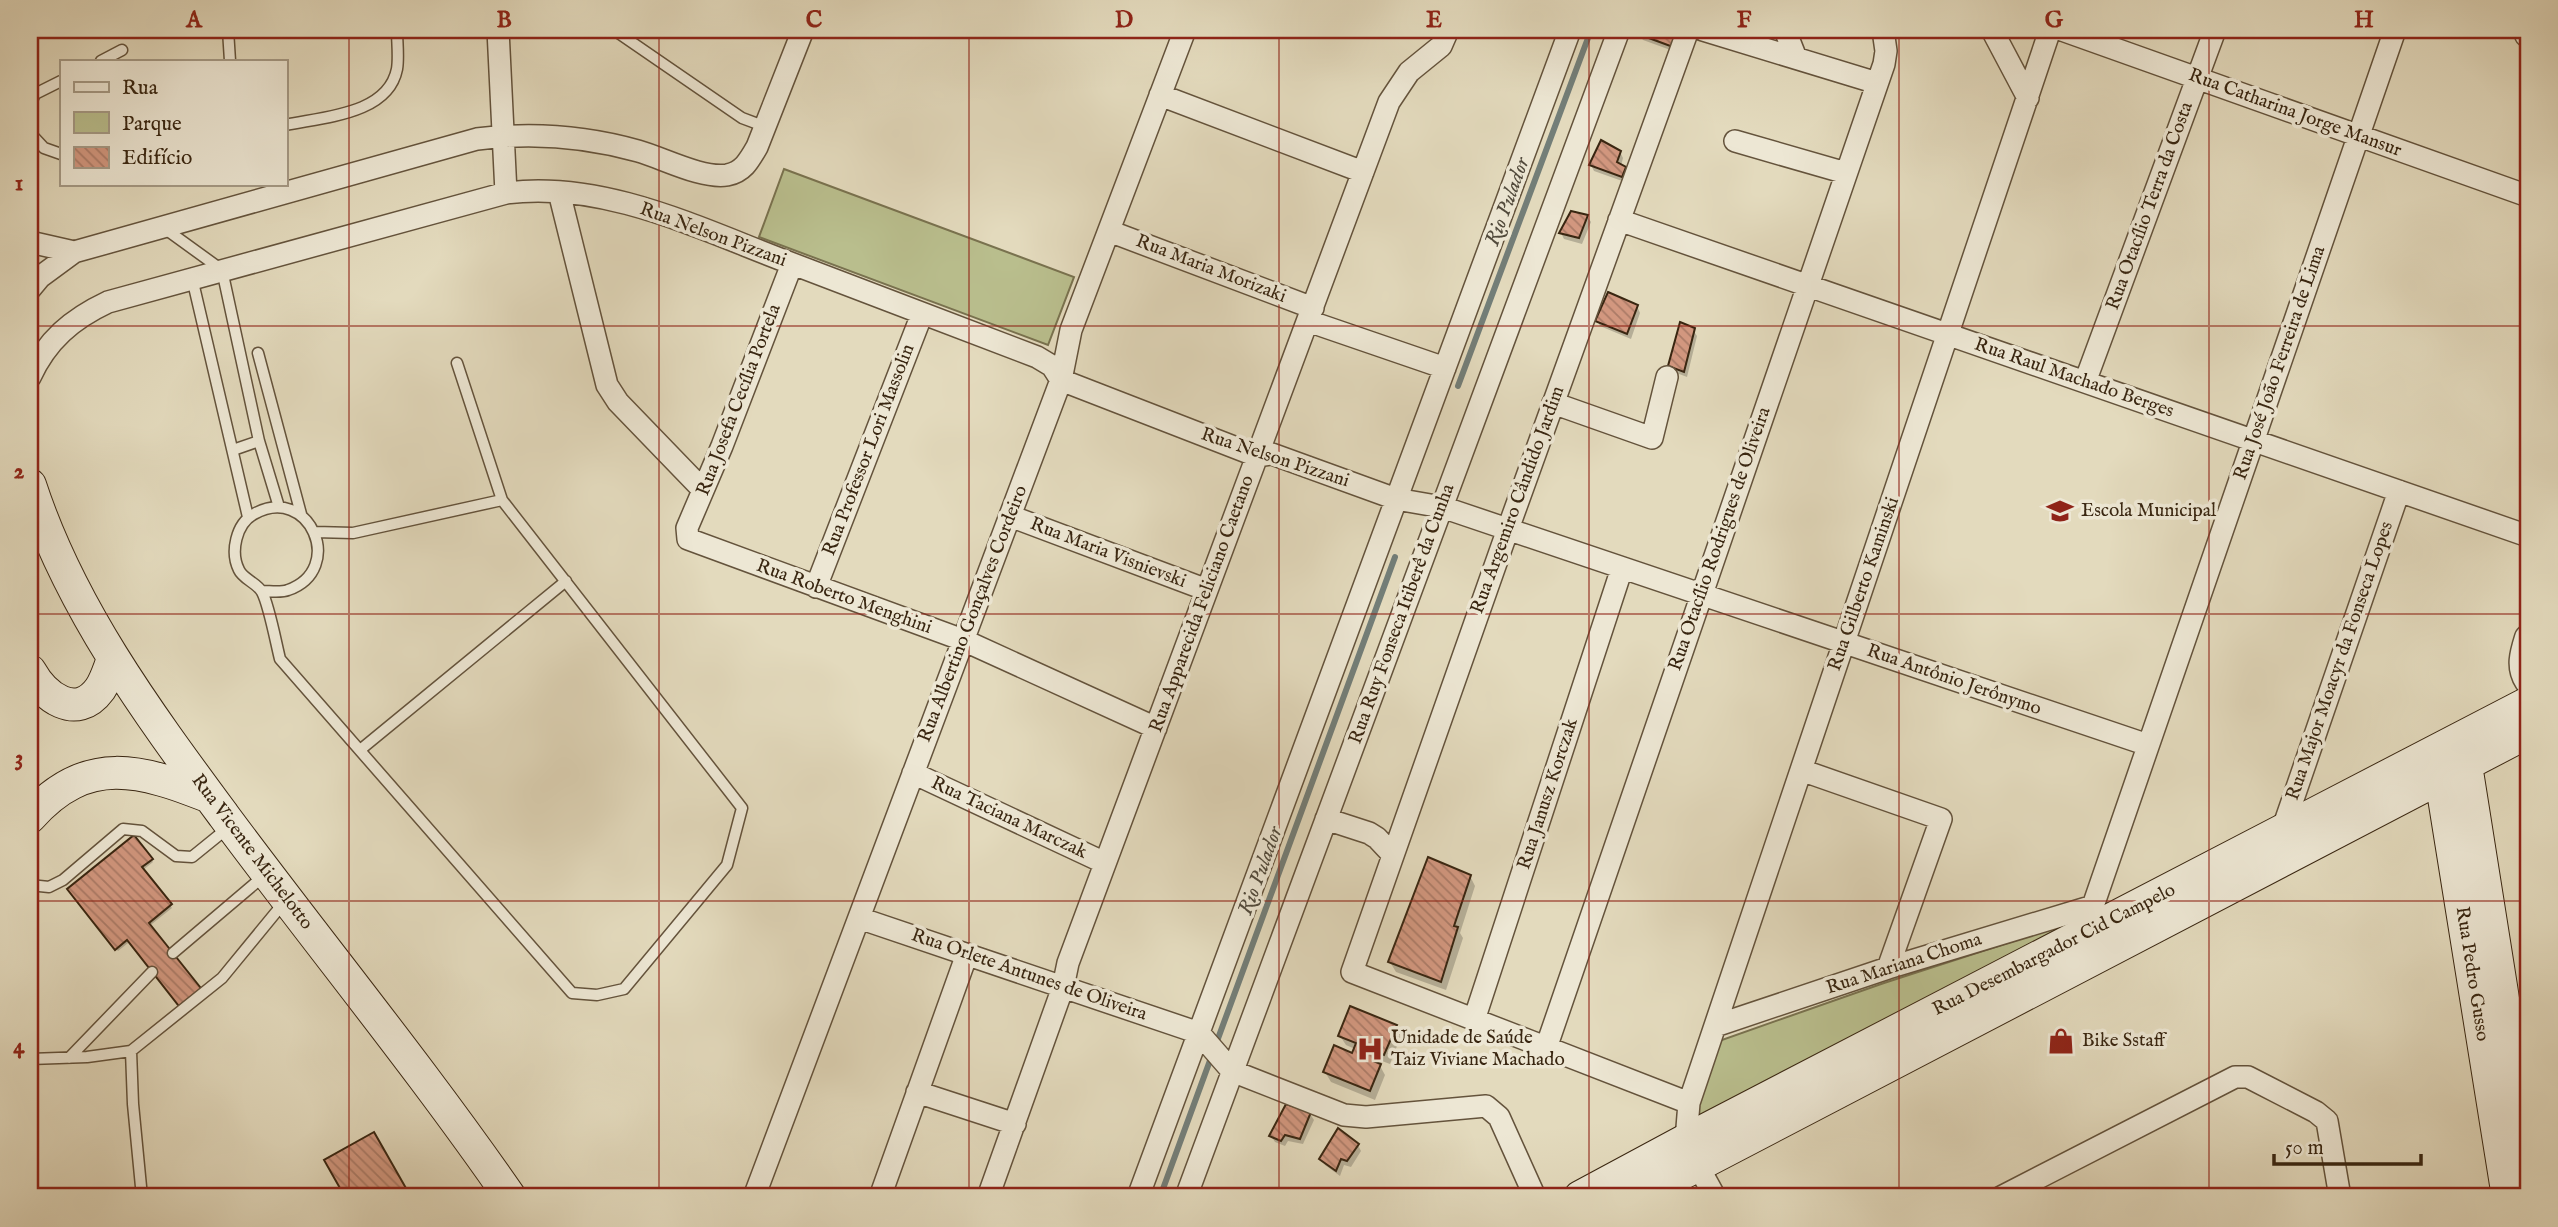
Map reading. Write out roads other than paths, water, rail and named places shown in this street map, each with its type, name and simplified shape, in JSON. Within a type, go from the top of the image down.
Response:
[{"type":"main road","name":"Rua Vicente Michelotto","points":[[30,485],[60,561],[113,659],[231,825],[510,1197]]},
{"type":"main road","points":[[30,671],[40,687],[52,698],[65,704],[78,703],[99,690],[113,659]]},
{"type":"main road","name":"Rua Desembargador Cid Campelo","points":[[1580,1197],[1692,1153],[2451,758],[2528,703]]},
{"type":"main road","name":"Rua Desembargador Cid Campelo","points":[[1637,1197],[1692,1153],[2083,936],[2282,831],[2451,758],[2528,732]]},
{"type":"main road","name":"Rua Pedro Gusso","points":[[2451,758],[2528,1157]]},
{"type":"main road","name":"Rua Pedro Gusso","points":[[2451,758],[2514,1188]]},
{"type":"main road","points":[[30,817],[55,793],[79,780],[109,772],[139,773],[211,797]]},
{"type":"street","points":[[498,30],[506,193]]},
{"type":"street","points":[[30,289],[40,277],[74,252],[450,146],[502,136],[530,134],[601,142],[639,151],[713,175],[739,171],[748,163],[766,127],[803,30]]},
{"type":"street","name":"Rua Albertino Gonçalves Cordeiro","points":[[754,1197],[1061,380],[1071,330],[1185,30]]},
{"type":"street","name":"Rua Apparecida Feliciano Caetano","points":[[988,1197],[1063,987],[1068,963],[1394,92],[1409,72],[1441,46],[1448,30]]},
{"type":"street","points":[[1138,1197],[1570,30]]},
{"type":"street","name":"Rua Ruy Fonseca Itiberê da Cunha","points":[[1186,1197],[1619,30]]},
{"type":"street","name":"Rua Argemiro Cândido Jardim","points":[[1474,1020],[1352,972],[1688,30]]},
{"type":"street","points":[[1703,30],[1877,83]]},
{"type":"street","points":[[1785,30],[1796,58]]},
{"type":"street","name":"Rua Otacílio Rodrigues de Oliveira","points":[[1546,1048],[1877,83],[1886,51],[1883,30]]},
{"type":"street","points":[[1992,30],[2028,98]]},
{"type":"street","name":"Rua Gilberto Kaminski","points":[[1692,1153],[1689,1103],[2050,30]]},
{"type":"street","name":"Rua Catharina Jorge Mansur","points":[[2062,30],[2528,195]]},
{"type":"street","name":"Rua Otacílio Terra da Costa","points":[[2085,382],[2215,30]]},
{"type":"street","name":"Rua José João Ferreira de Lima","points":[[2083,936],[2395,30]]},
{"type":"street","points":[[1160,95],[1363,172]]},
{"type":"street","points":[[1735,141],[1846,173]]},
{"type":"street","points":[[559,192],[607,385],[618,402],[703,491]]},
{"type":"street","name":"Rua Nelson Pizzani","points":[[30,377],[51,341],[70,324],[108,302],[506,193],[559,192],[639,208],[792,264],[1037,357],[1052,366],[1061,380],[1257,456],[1272,454],[1396,499],[1442,507]]},
{"type":"street","name":"Rua Raul Machado Berges","points":[[1619,220],[2528,536]]},
{"type":"street","name":"Rua Maria Morizaki","points":[[1109,231],[1445,368]]},
{"type":"street","points":[[30,242],[74,252]]},
{"type":"street","name":"Rua Josefa Cecília Portela","points":[[686,536],[792,264]]},
{"type":"street","name":"Rua Professor Lori Massolin","points":[[816,587],[922,314]]},
{"type":"street","points":[[1553,403],[1652,438],[1667,377]]},
{"type":"street","name":"Rua Major Moacyr da Fonseca Lopes","points":[[2282,831],[2399,491]]},
{"type":"street","name":"Rua Antônio Jerônymo","points":[[1442,507],[2148,745]]},
{"type":"street","name":"Rua Maria Visnievski","points":[[1010,516],[1207,590]]},
{"type":"street","name":"Rua Roberto Menghini","points":[[686,536],[691,542],[963,640],[1156,728]]},
{"type":"street","name":"Rua Janusz Korczak","points":[[1474,1020],[1622,568]]},
{"type":"street","points":[[2528,639],[2522,669],[2528,681]]},
{"type":"street","points":[[1801,770],[1941,819],[1888,968]]},
{"type":"street","name":"Rua Taciana Marczak","points":[[913,773],[1105,863]]},
{"type":"street","points":[[1326,819],[1369,833],[1393,855]]},
{"type":"street","name":"Rua Mariana Choma","points":[[1715,1026],[1888,968],[2093,906]]},
{"type":"street","name":"Rua Orlete Antunes de Oliveira","points":[[859,918],[1199,1033]]},
{"type":"street","points":[[880,1197],[967,954]]},
{"type":"street","points":[[1474,1020],[1689,1103]]},
{"type":"street","points":[[1199,1033],[1232,1071],[1355,1117],[1486,1106],[1499,1117],[1535,1197]]},
{"type":"street","points":[[2001,1197],[2235,1077],[2248,1077],[2323,1116],[2330,1130],[2340,1197]]},
{"type":"street","points":[[917,1092],[1015,1124]]},
{"type":"street","points":[[1692,1153],[1715,1197]]},
{"type":"lane","points":[[228,30],[230,60]]},
{"type":"lane","points":[[287,125],[364,107],[387,92],[397,69],[397,30]]},
{"type":"lane","points":[[614,30],[742,118],[766,127]]},
{"type":"lane","points":[[103,60],[122,50]]},
{"type":"lane","points":[[30,105],[35,94],[60,82]]},
{"type":"lane","points":[[30,133],[44,148],[60,154]]},
{"type":"lane","points":[[161,226],[222,270],[259,441],[279,507]]},
{"type":"lane","points":[[192,278],[248,517]]},
{"type":"lane","points":[[258,353],[301,514],[316,532],[319,555],[309,578],[287,591],[262,591]]},
{"type":"lane","points":[[301,514],[279,507],[263,509],[248,517],[234,542],[239,571],[262,591],[280,659],[572,993],[597,995],[624,989],[727,865],[742,808],[502,500],[457,363]]},
{"type":"lane","points":[[233,450],[259,441]]},
{"type":"lane","points":[[316,532],[354,533],[502,500]]},
{"type":"lane","points":[[360,750],[566,581]]},
{"type":"lane","points":[[30,885],[49,887],[64,880],[123,829],[142,831],[176,856],[192,857],[231,825]]},
{"type":"lane","points":[[173,953],[267,873]]},
{"type":"lane","points":[[30,1059],[131,1051],[222,978],[287,900]]},
{"type":"lane","points":[[69,1058],[152,972]]},
{"type":"lane","points":[[131,1051],[142,1197]]},
{"type":"waterway","name":"Rio Pulador","points":[[1458,386],[1591,30]]},
{"type":"waterway","name":"Rio Pulador","points":[[1216,1044],[1395,557]]},
{"type":"waterway","name":"Rio Pulador","points":[[1160,1197],[1212,1055]]},
{"type":"place","name":"Escola Municipal","points":[[2060,511]]},
{"type":"place","name":"Bike Sstaff","points":[[2061,1041]]},
{"type":"place","name":"Unidade de Saúde Taiz Viviane Machado","points":[[1370,1049]]}]
